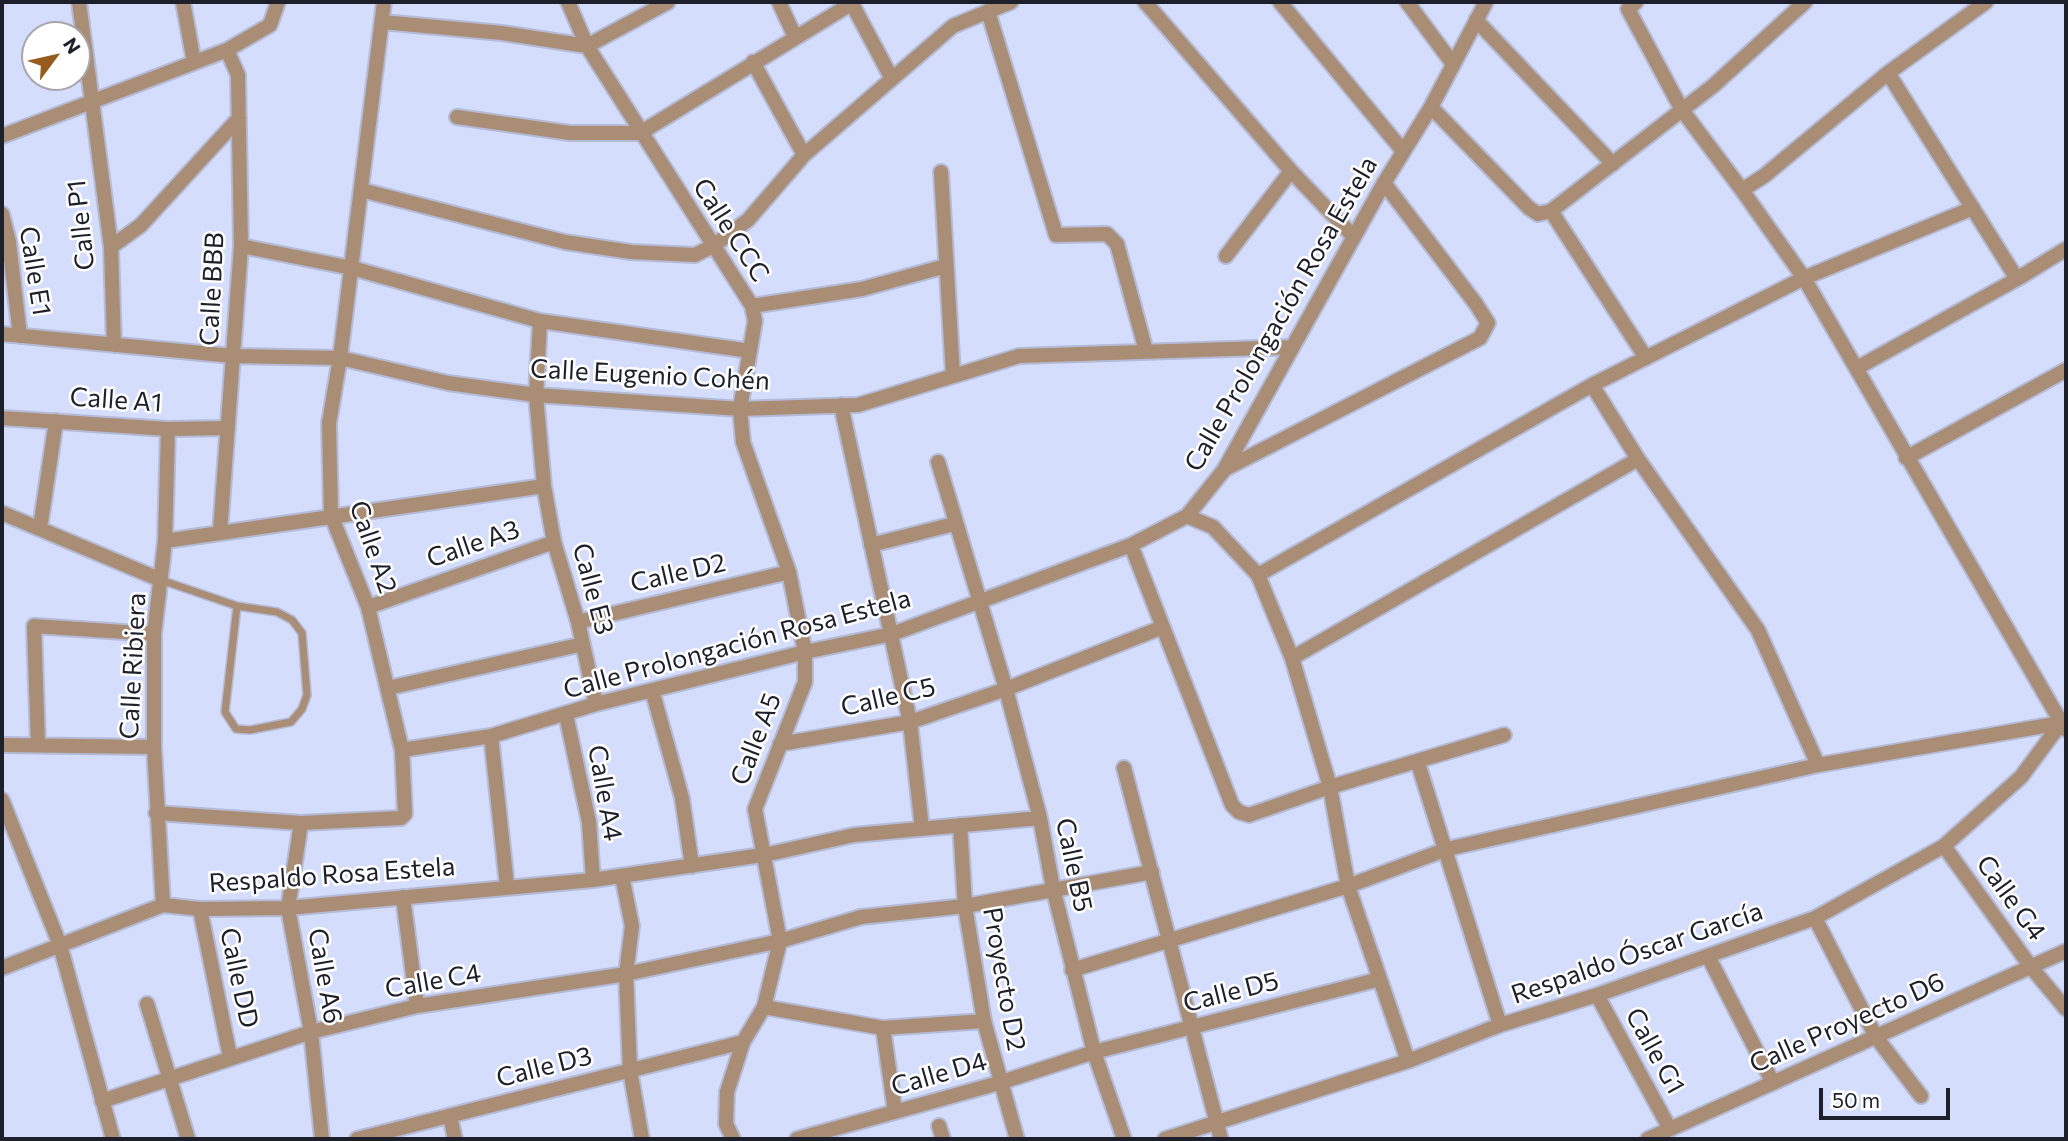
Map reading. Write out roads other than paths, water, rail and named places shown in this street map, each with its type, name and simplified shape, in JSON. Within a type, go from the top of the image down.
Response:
[{"type":"street","name":"Calle P1","points":[[79,2],[111,247],[114,345]]},
{"type":"street","points":[[183,2],[194,62]]},
{"type":"street","points":[[2,136],[227,50],[270,25],[278,2]]},
{"type":"street","name":"Calle A2","points":[[156,813],[300,823],[404,816],[402,750],[388,688],[368,607],[331,515],[329,424],[341,358],[384,2]]},
{"type":"street","name":"Calle CCC","points":[[568,2],[587,46],[657,161],[752,306],[755,321],[740,409],[743,442],[789,572]]},
{"type":"street","points":[[779,2],[795,37]]},
{"type":"street","points":[[457,117],[570,133],[640,133],[852,2],[891,77]]},
{"type":"street","points":[[361,190],[565,242],[677,256],[695,255],[713,246],[748,220],[804,155],[953,26],[1012,2]]},
{"type":"street","points":[[1145,2],[1291,171],[1354,237]]},
{"type":"street","points":[[1280,2],[1404,151]]},
{"type":"street","points":[[1407,2],[1453,64]]},
{"type":"street","name":"Calle Prolongación Rosa Estela","points":[[402,750],[491,736],[596,704],[804,652],[892,634],[1131,545],[1187,516],[1224,470],[1384,183],[1431,107],[1486,2]]},
{"type":"street","points":[[1431,107],[1529,208],[1538,214],[1551,211],[1713,86],[1805,2]]},
{"type":"street","points":[[1742,190],[1764,176],[1888,72],[1986,2]]},
{"type":"street","points":[[382,22],[502,33],[587,46],[664,3]]},
{"type":"street","points":[[1072,970],[1348,886],[1447,849],[1818,765],[2065,723],[1906,458],[1804,278],[1682,110],[1629,4]]},
{"type":"street","points":[[988,10],[1056,235],[1107,234],[1116,244],[1146,351]]},
{"type":"street","points":[[1476,20],[1613,164]]},
{"type":"street","name":"Calle BBB","points":[[220,532],[241,246],[238,75],[227,50]]},
{"type":"street","points":[[753,62],[804,155]]},
{"type":"street","points":[[1888,72],[2017,279]]},
{"type":"street","points":[[111,247],[141,225],[239,118]]},
{"type":"street","points":[[1226,256],[1291,171]]},
{"type":"street","points":[[941,172],[953,375]]},
{"type":"street","points":[[1224,470],[1480,338],[1488,323],[1384,183]]},
{"type":"street","points":[[1258,575],[1592,385],[1804,278],[1973,208]]},
{"type":"street","points":[[1551,211],[1646,358]]},
{"type":"street","name":"Calle E1","points":[[2,214],[9,242],[20,335]]},
{"type":"street","points":[[241,246],[352,268],[540,321],[750,351]]},
{"type":"street","points":[[1857,368],[2066,249]]},
{"type":"street","points":[[752,306],[786,303],[862,289],[946,267]]},
{"type":"street","name":"Calle E3","points":[[540,321],[536,395],[544,486],[554,542],[578,622],[596,704]]},
{"type":"street","name":"Calle Eugenio Cohén","points":[[2,334],[233,356],[341,358],[448,383],[536,395],[740,409],[858,405],[1019,356],[1292,347]]},
{"type":"street","points":[[1906,458],[2066,370]]},
{"type":"street","points":[[1592,385],[1638,459],[1758,630],[1818,765]]},
{"type":"street","points":[[841,405],[909,722],[922,828]]},
{"type":"street","name":"Calle A1","points":[[2,418],[168,429],[228,428]]},
{"type":"street","points":[[40,528],[56,421]]},
{"type":"street","name":"Calle Ribiera","points":[[163,905],[153,747],[154,634],[165,541],[168,429]]},
{"type":"street","points":[[1292,658],[1638,459]]},
{"type":"street","name":"Calle B5","points":[[938,462],[954,524],[1006,689],[1040,818],[1053,888],[1094,1052],[1124,1139]]},
{"type":"street","points":[[165,541],[544,486]]},
{"type":"street","points":[[2,513],[162,580]]},
{"type":"street","points":[[1187,516],[1213,527],[1258,575],[1292,658],[1330,787],[1348,886],[1408,1060]]},
{"type":"street","points":[[871,545],[954,524]]},
{"type":"street","name":"Calle A3","points":[[368,607],[554,542]]},
{"type":"street","points":[[1131,545],[1232,805],[1239,812],[1249,815],[1330,787],[1504,735]]},
{"type":"street","name":"Calle D2","points":[[578,622],[789,572]]},
{"type":"street","name":"Calle A5","points":[[733,1139],[726,1124],[727,1091],[743,1042],[764,1007],[780,941],[755,809],[805,682],[804,652],[789,572]]},
{"type":"street","points":[[38,744],[34,626],[154,634]]},
{"type":"street","name":"Calle C5","points":[[779,744],[909,722],[1006,689],[1163,627]]},
{"type":"street","points":[[388,688],[583,643]]},
{"type":"street","points":[[652,690],[682,798],[692,866]]},
{"type":"street","name":"Calle A4","points":[[566,715],[589,822],[593,880]]},
{"type":"street","name":"Respaldo Óscar García","points":[[1165,1139],[1408,1060],[1500,1025],[1597,995],[1815,918],[1944,846],[2021,777],[2065,723]]},
{"type":"street","points":[[491,736],[507,886]]},
{"type":"street","points":[[2,744],[153,747]]},
{"type":"street","points":[[1418,762],[1500,1025]]},
{"type":"street","points":[[1124,768],[1221,1139]]},
{"type":"street","points":[[2,800],[60,945],[113,1139]]},
{"type":"street","name":"Respaldo Rosa Estela","points":[[2,968],[163,905],[200,909],[288,908],[593,880],[762,855],[854,835],[1040,818]]},
{"type":"street","name":"Calle A6","points":[[300,823],[288,908],[311,1032],[322,1139]]},
{"type":"street","name":"Proyecto D2","points":[[960,825],[965,906],[984,1021],[999,1083],[1009,1105],[1017,1139]]},
{"type":"street","name":"Calle G4","points":[[1944,846],[2031,967],[2066,1009]]},
{"type":"street","points":[[965,906],[1152,872]]},
{"type":"street","points":[[622,876],[632,926],[626,974],[630,1070],[642,1139]]},
{"type":"street","points":[[403,897],[417,1006]]},
{"type":"street","name":"Calle C4","points":[[102,1101],[311,1032],[417,1006],[626,974],[780,941],[861,917],[965,906]]},
{"type":"street","name":"Calle DD","points":[[200,909],[230,1057]]},
{"type":"street","points":[[1815,918],[1876,1037],[1921,1096]]},
{"type":"street","name":"Calle Proyecto D6","points":[[1648,1139],[2066,951]]},
{"type":"street","points":[[1708,956],[1773,1083]]},
{"type":"street","name":"Calle D5","points":[[1094,1052],[1380,979]]},
{"type":"street","name":"Calle G1","points":[[1597,995],[1670,1129]]},
{"type":"street","points":[[147,1004],[188,1139]]},
{"type":"street","points":[[764,1007],[883,1028],[984,1021]]},
{"type":"street","points":[[883,1028],[895,1112]]},
{"type":"street","name":"Calle D3","points":[[356,1139],[743,1042]]},
{"type":"street","name":"Calle D4","points":[[797,1139],[999,1083],[1094,1052]]},
{"type":"street","points":[[450,1116],[455,1139]]},
{"type":"lane","points":[[162,580],[237,606],[277,612],[292,620],[302,633],[307,695],[302,709],[291,722],[250,730],[236,729],[225,712],[237,606]]}]
